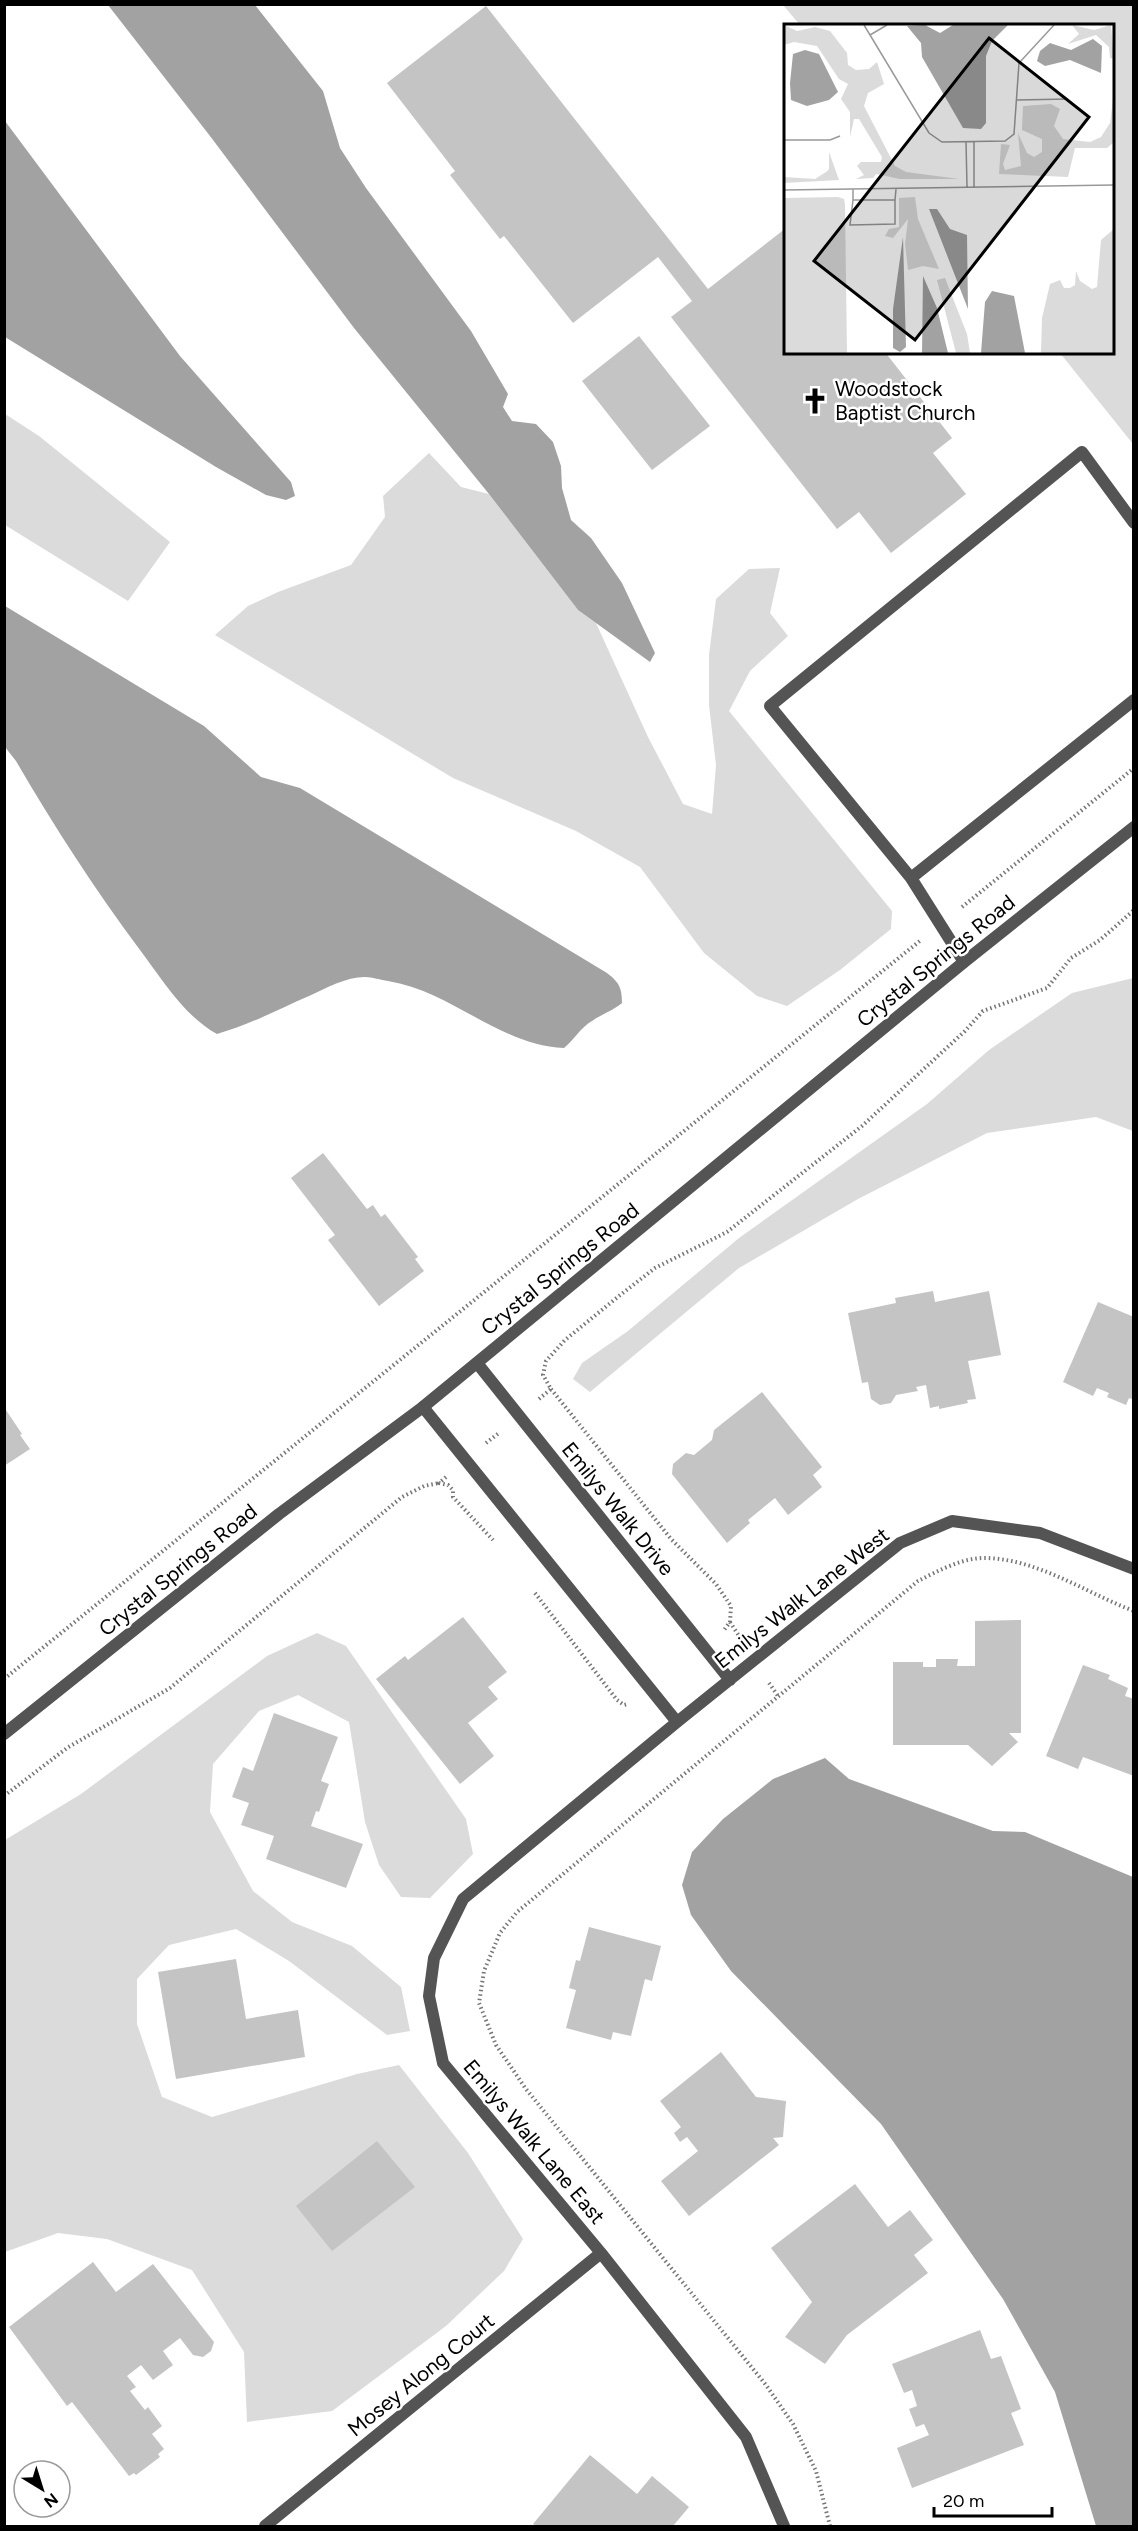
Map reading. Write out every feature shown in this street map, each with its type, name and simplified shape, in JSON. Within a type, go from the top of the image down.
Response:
[{"type":"street","points":[[964,962],[911,878],[770,706],[1082,452],[1134,523]]},
{"type":"street","points":[[911,878],[1134,700]]},
{"type":"street","name":"Crystal Springs Road","points":[[4,1734],[279,1514],[423,1407],[964,962],[1134,827]]},
{"type":"street","name":"Emilys Walk Drive","points":[[477,1363],[729,1680]]},
{"type":"street","points":[[423,1407],[677,1722]]},
{"type":"street","name":"Emilys Walk Lane West","points":[[677,1722],[900,1544],[952,1521],[1040,1533],[1134,1569]]},
{"type":"street","name":"Emilys Walk Lane East","points":[[677,1722],[463,1899],[434,1958],[429,1996],[444,2063],[601,2253],[746,2437],[784,2526]]},
{"type":"street","name":"Mosey Along Court","points":[[265,2526],[601,2253]]},
{"type":"path","points":[[4,1679],[1134,768]]},
{"type":"path","points":[[709,1654],[729,1622],[731,1606],[716,1584],[672,1539],[551,1389],[543,1375],[546,1361],[565,1340],[655,1268],[727,1232],[782,1190],[862,1126],[984,1011],[1047,988],[1071,958],[1100,940],[1134,910]]},
{"type":"path","points":[[439,1484],[551,1389]]},
{"type":"path","points":[[4,1796],[67,1748],[170,1688],[402,1497],[424,1486],[448,1485],[453,1490],[453,1497],[497,1545]]},
{"type":"path","points":[[830,2526],[816,2471],[793,2424],[780,2404],[652,2242],[526,2089],[496,2045],[479,2003],[484,1971],[500,1933],[517,1912],[918,1581],[949,1566],[986,1558],[1027,1566],[1081,1587],[1100,1599],[1134,1611]]},
{"type":"path","points":[[532,1589],[617,1700],[624,1705],[655,1695]]},
{"type":"shaded area","points":[[108,5],[255,5],[323,91],[340,148],[366,188],[471,331],[508,394],[503,407],[512,421],[536,424],[553,442],[561,466],[562,488],[571,520],[591,538],[622,583],[655,653],[650,662],[578,610],[489,494],[354,328]]},
{"type":"shaded area","points":[[783,5],[1133,5],[1133,444],[1061,354],[1114,354],[1114,24],[799,24]]},
{"type":"shaded area","points":[[5,121],[180,356],[291,482],[295,496],[286,500],[266,495],[216,467],[5,337]]},
{"type":"shaded area","points":[[5,414],[39,436],[170,542],[128,601],[5,525]]},
{"type":"shaded area","points":[[429,453],[461,487],[489,494],[578,610],[596,623],[648,737],[683,804],[712,814],[716,765],[709,705],[709,655],[716,599],[749,569],[780,568],[770,613],[788,636],[750,671],[729,711],[892,911],[891,929],[840,970],[787,1006],[757,996],[704,953],[640,867],[576,831],[453,778],[215,635],[248,606],[278,592],[351,565],[385,517],[383,496]]},
{"type":"shaded area","points":[[5,606],[204,726],[261,777],[300,788],[607,973],[619,986],[622,1003],[588,1024],[564,1048],[541,1045],[519,1038],[433,995],[411,987],[368,977],[358,977],[217,1034],[194,1017],[174,996],[123,927],[5,747]]},
{"type":"shaded area","points":[[1133,978],[1133,1131],[1096,1117],[987,1133],[858,1199],[739,1268],[590,1392],[573,1379],[582,1363],[628,1331],[739,1238],[927,1104],[989,1050],[1072,993]]},
{"type":"shaded area","points":[[317,1633],[346,1646],[466,1819],[473,1854],[430,1898],[401,1897],[379,1865],[365,1822],[349,1722],[298,1695],[259,1711],[213,1764],[210,1812],[253,1891],[292,1922],[352,1946],[401,1987],[410,2031],[387,2035],[289,1961],[236,1929],[169,1945],[137,1979],[137,2024],[162,2097],[212,2117],[357,2074],[399,2065],[468,2153],[523,2239],[504,2271],[446,2326],[332,2411],[247,2422],[244,2352],[192,2270],[107,2239],[58,2233],[5,2252],[5,1840],[81,1794],[267,1656]]},
{"type":"shaded area","points":[[825,1758],[849,1779],[993,1831],[1025,1832],[1133,1877],[1133,2526],[1096,2526],[1055,2392],[1003,2299],[881,2124],[731,1971],[691,1915],[682,1885],[692,1852],[723,1819],[773,1779]]},
{"type":"building","points":[[486,6],[708,289],[784,230],[784,354],[887,354],[952,438],[933,453],[966,494],[891,553],[859,512],[837,529],[671,317],[692,301],[658,257],[573,323],[504,236],[500,239],[450,175],[455,171],[387,83]]},
{"type":"building","points":[[639,336],[710,426],[652,470],[582,381]]},
{"type":"building","points":[[323,1153],[367,1209],[373,1205],[381,1217],[385,1214],[418,1257],[415,1259],[424,1271],[379,1306],[328,1240],[335,1235],[291,1178]]},
{"type":"building","points":[[933,1291],[935,1302],[989,1291],[1001,1355],[968,1361],[976,1399],[967,1400],[968,1403],[939,1409],[939,1406],[930,1408],[926,1385],[916,1387],[918,1391],[896,1395],[891,1403],[880,1405],[871,1399],[868,1382],[862,1383],[848,1313],[896,1303],[895,1298]]},
{"type":"building","points":[[1098,1302],[1134,1317],[1134,1400],[1129,1398],[1126,1405],[1107,1397],[1109,1393],[1097,1388],[1093,1396],[1063,1382]]},
{"type":"building","points":[[762,1392],[822,1467],[813,1475],[822,1487],[788,1515],[775,1498],[748,1520],[750,1523],[727,1543],[672,1474],[673,1464],[686,1453],[694,1455],[712,1440],[714,1430]]},
{"type":"building","points":[[4,1407],[30,1449],[4,1466]]},
{"type":"building","points":[[463,1617],[507,1672],[488,1687],[498,1699],[468,1723],[494,1756],[460,1784],[376,1679],[405,1656],[408,1660]]},
{"type":"building","points":[[1021,1620],[1021,1733],[1009,1733],[1018,1742],[992,1766],[968,1745],[893,1745],[893,1662],[923,1662],[923,1667],[936,1667],[936,1659],[958,1659],[957,1666],[975,1666],[975,1621]]},
{"type":"building","points":[[1083,1665],[1110,1675],[1108,1679],[1128,1688],[1125,1696],[1134,1699],[1134,1776],[1083,1757],[1078,1769],[1046,1756]]},
{"type":"building","points":[[274,1713],[338,1737],[321,1781],[329,1784],[319,1812],[316,1811],[311,1826],[363,1844],[346,1888],[266,1859],[274,1836],[241,1825],[249,1803],[232,1797],[243,1767],[253,1771]]},
{"type":"building","points":[[589,1927],[661,1946],[652,1981],[645,1979],[631,2036],[613,2032],[611,2040],[566,2028],[576,1990],[569,1988],[576,1960],[580,1961]]},
{"type":"building","points":[[236,1959],[246,2019],[298,2010],[305,2057],[176,2079],[158,1972]]},
{"type":"building","points":[[721,2052],[756,2097],[786,2101],[783,2137],[773,2138],[779,2145],[689,2216],[661,2181],[698,2151],[687,2137],[680,2142],[674,2133],[681,2127],[660,2101]]},
{"type":"building","points":[[377,2141],[415,2187],[332,2251],[296,2206]]},
{"type":"building","points":[[855,2184],[888,2227],[910,2210],[933,2240],[914,2255],[928,2273],[847,2335],[825,2364],[785,2337],[812,2302],[771,2248]]},
{"type":"building","points":[[93,2262],[116,2292],[153,2264],[214,2342],[211,2351],[203,2357],[193,2355],[180,2338],[163,2351],[173,2365],[153,2380],[141,2365],[127,2376],[136,2387],[130,2391],[145,2410],[148,2407],[162,2426],[152,2434],[164,2449],[158,2454],[160,2457],[136,2475],[134,2473],[129,2476],[72,2402],[67,2406],[9,2327]]},
{"type":"building","points":[[980,2330],[991,2359],[1001,2356],[1021,2409],[1011,2413],[1024,2445],[912,2488],[897,2448],[929,2435],[924,2424],[916,2427],[909,2409],[917,2406],[912,2390],[904,2393],[892,2364]]},
{"type":"building","points":[[590,2455],[637,2494],[652,2476],[689,2507],[673,2526],[536,2526],[533,2524]]},
{"type":"place","name":"Woodstock Baptist Church","points":[[815,401]]}]
